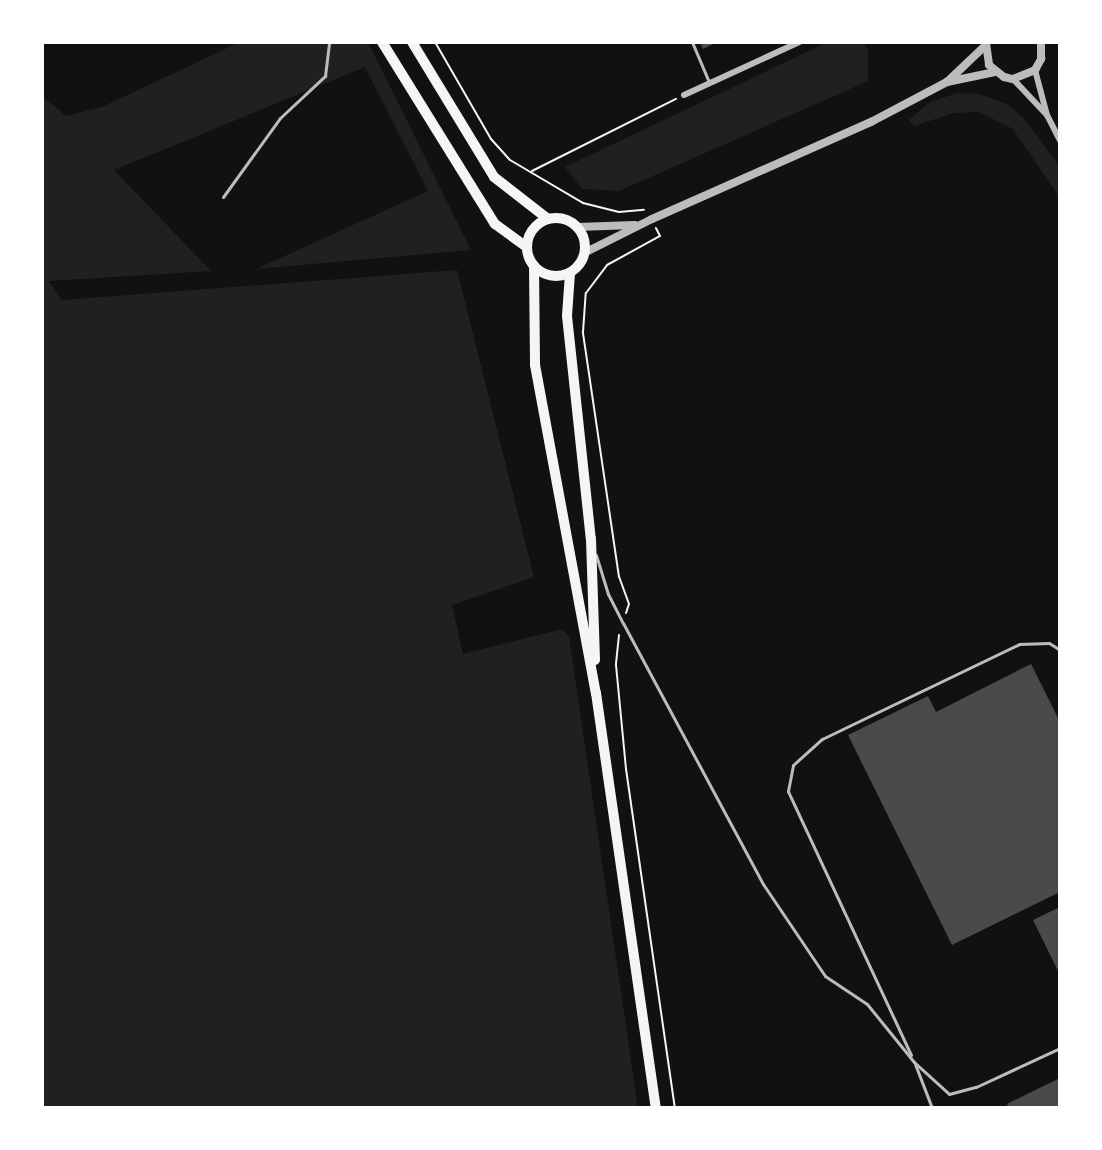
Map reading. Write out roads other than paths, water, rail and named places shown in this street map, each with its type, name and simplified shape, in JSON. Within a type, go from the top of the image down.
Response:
[{"type":"main road","points":[[382,42],[495,224],[527,247],[534,266],[535,365],[596,693],[656,1108]]},
{"type":"main road","points":[[412,42],[494,177],[548,219],[566,220],[577,227],[584,239],[584,253],[570,273],[567,316],[591,539],[596,693]]},
{"type":"main road","points":[[527,247],[533,230],[548,219]]},
{"type":"main road","points":[[534,266],[552,276],[570,273]]},
{"type":"street","points":[[684,95],[799,42]]},
{"type":"street","points":[[986,44],[988,65],[995,72],[1013,79],[1047,115]]},
{"type":"street","points":[[584,253],[640,224],[872,122],[947,82],[986,44]]},
{"type":"street","points":[[1044,44],[1035,70],[1047,115],[1060,140]]},
{"type":"street","points":[[1013,79],[1035,70]]},
{"type":"street","points":[[947,82],[995,72]]},
{"type":"street","points":[[577,227],[640,224]]},
{"type":"lane","points":[[223,197],[280,118],[325,76],[329,42]]},
{"type":"lane","points":[[692,42],[710,84]]},
{"type":"lane","points":[[591,539],[608,594],[623,623],[763,884],[825,976],[867,1004],[914,1062],[949,1094],[976,1087],[1060,1048]]},
{"type":"lane","points":[[932,1108],[914,1062],[788,791],[793,765],[822,739],[1019,644],[1049,643],[1060,650]]}]
